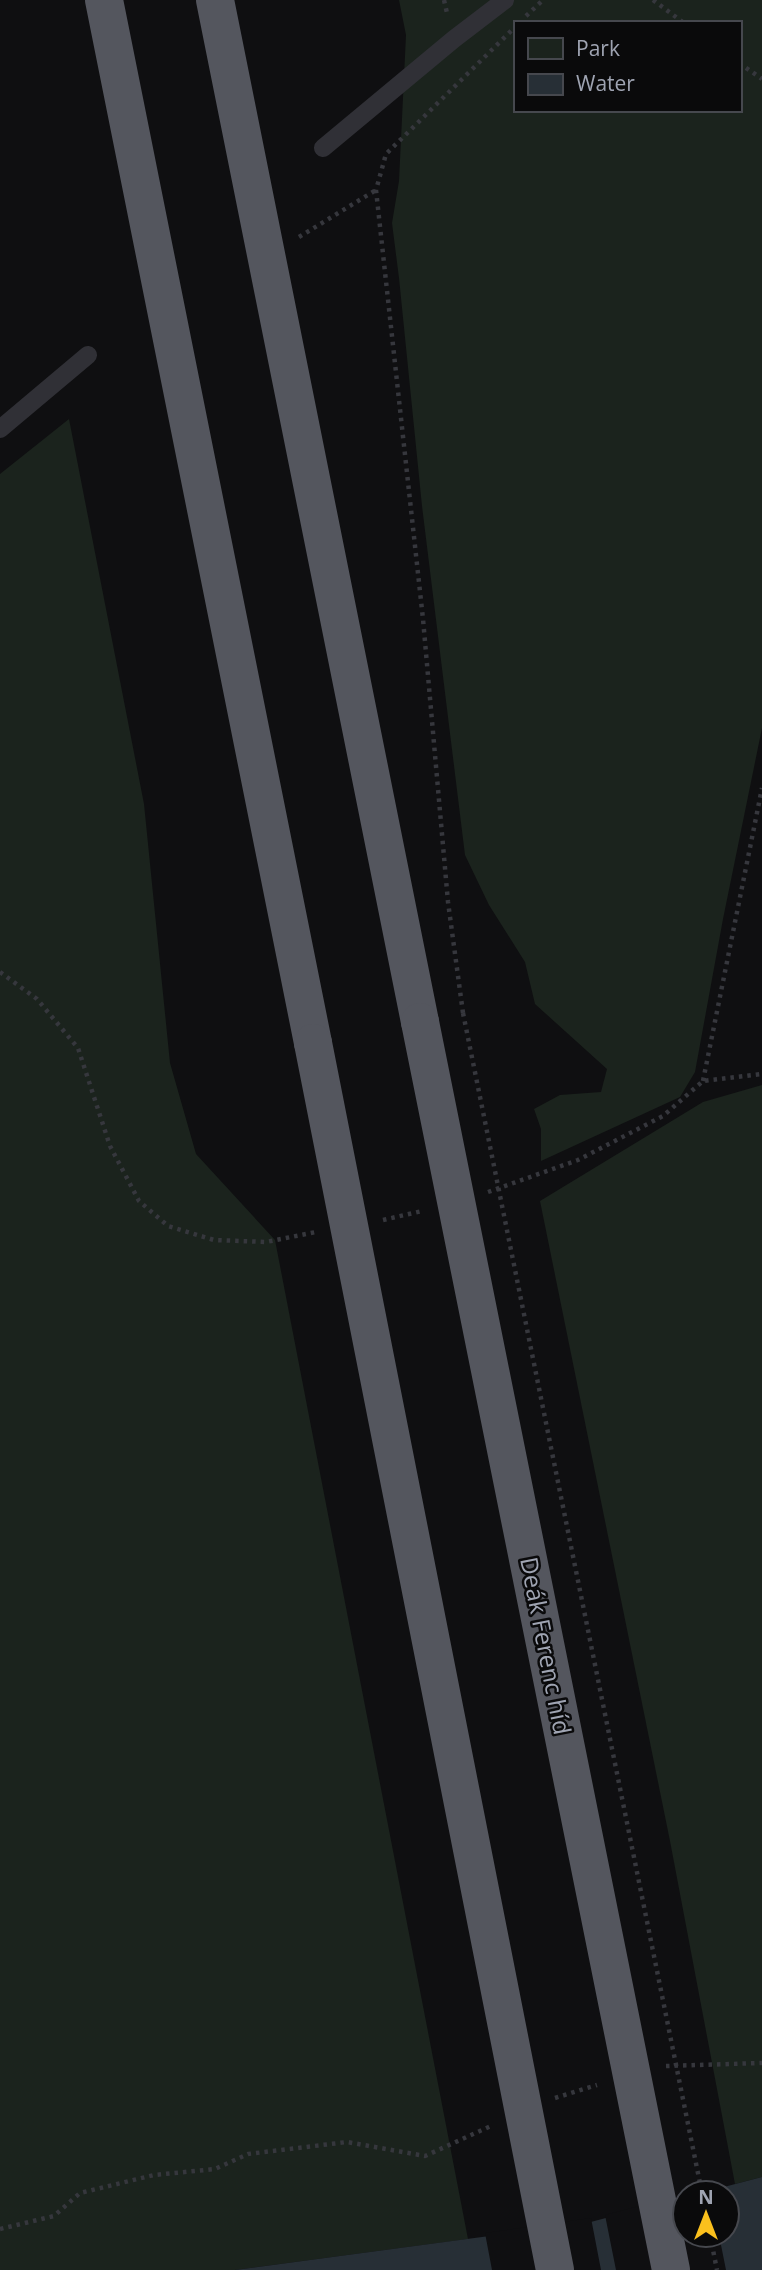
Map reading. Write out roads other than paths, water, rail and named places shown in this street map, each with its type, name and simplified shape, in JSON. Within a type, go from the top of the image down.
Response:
[{"type":"highway","points":[[104,0],[555,2270]]},
{"type":"highway","name":"Deák Ferenc híd","points":[[215,0],[671,2270]]},
{"type":"lane","points":[[323,148],[453,38],[505,0]]},
{"type":"lane","points":[[0,429],[88,355]]},
{"type":"water","points":[[762,2177],[762,2270],[235,2270],[587,2223],[671,2201],[671,2249],[741,2249],[741,2183]]}]
